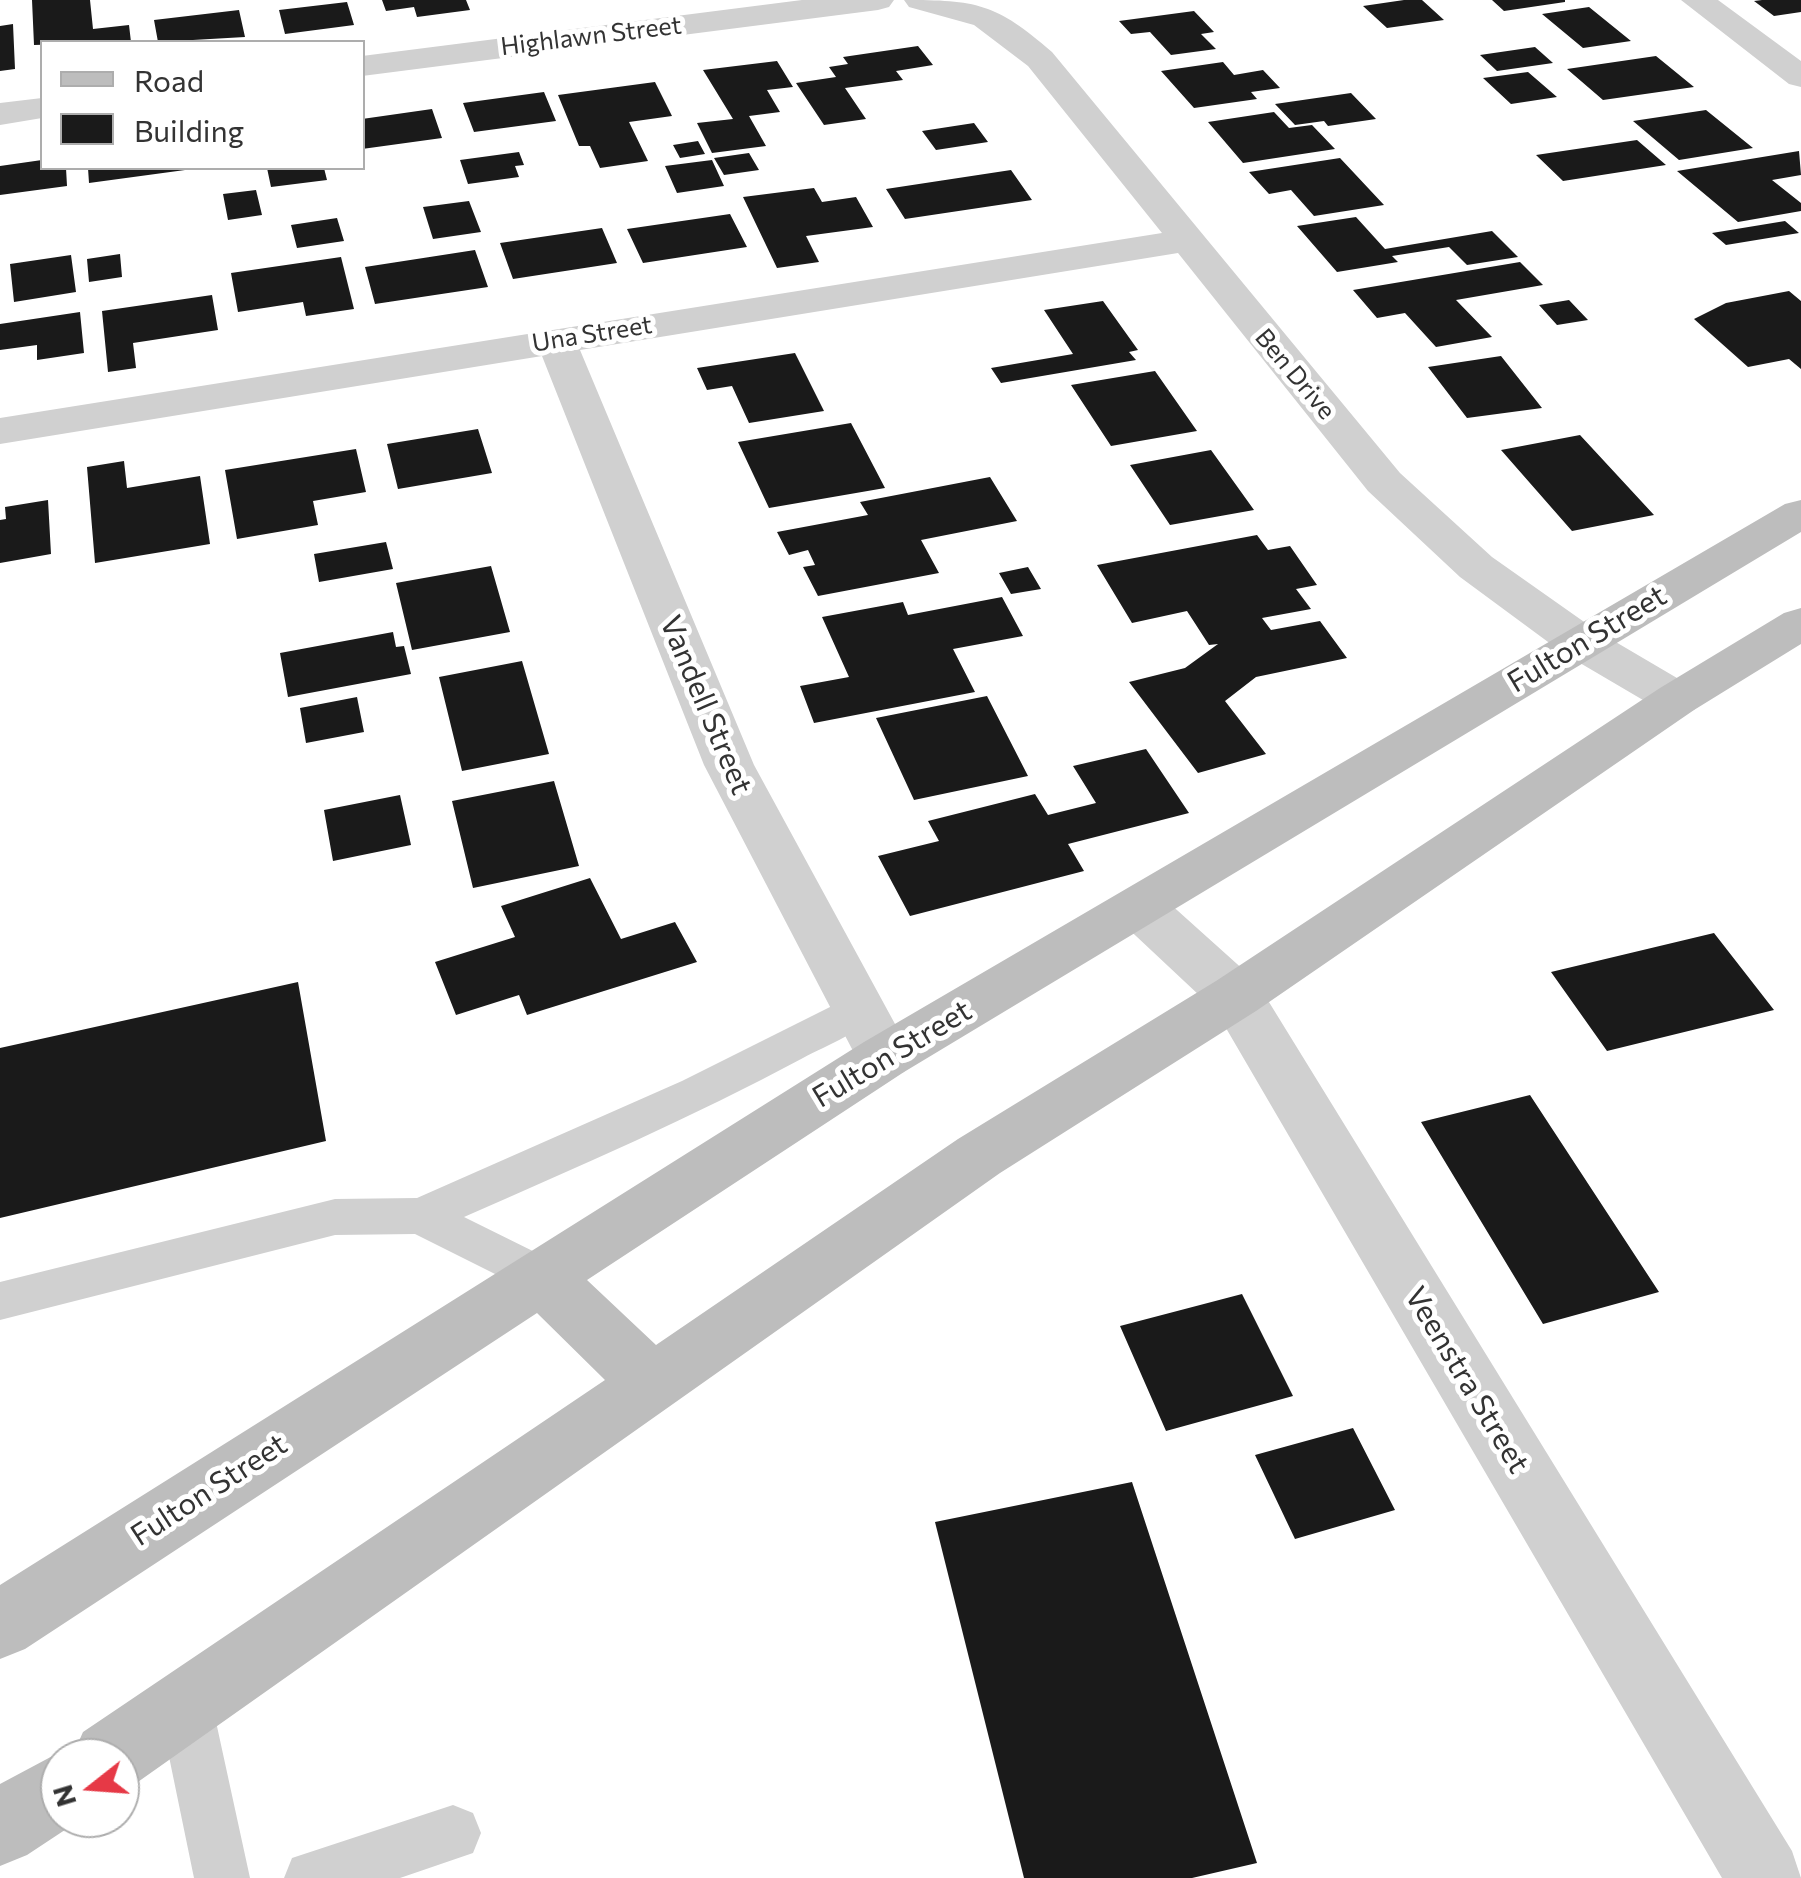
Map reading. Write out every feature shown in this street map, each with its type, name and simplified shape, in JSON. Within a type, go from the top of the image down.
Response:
[{"type":"main road","name":"Fulton Street","points":[[0,1625],[541,1276],[871,1032],[1139,906],[1801,513]]},
{"type":"main road","points":[[140,1738],[979,1156],[1236,996],[1677,699],[1801,623]]},
{"type":"main road","points":[[541,1276],[651,1383]]},
{"type":"main road","points":[[0,1828],[40,1803]]},
{"type":"street","name":"Highlawn Street","points":[[365,66],[878,0]]},
{"type":"street","points":[[1697,0],[1801,77]]},
{"type":"street","name":"Ben Drive","points":[[938,3],[1004,26],[1040,58],[1184,241],[1384,482],[1476,566],[1580,642],[1677,699]]},
{"type":"street","points":[[0,114],[40,108]]},
{"type":"street","name":"Una Street","points":[[0,431],[1184,241]]},
{"type":"street","name":"Vandell Street","points":[[556,340],[729,765],[810,925],[871,1032]]},
{"type":"street","name":"Veenstra Street","points":[[1139,906],[1236,996],[1765,1878]]},
{"type":"lane","points":[[0,1301],[335,1217],[420,1216],[638,1123],[791,1048],[871,1032]]},
{"type":"lane","points":[[420,1216],[541,1276]]},
{"type":"lane","points":[[186,1708],[222,1878]]},
{"type":"lane","points":[[312,1878],[453,1833]]},
{"type":"building","points":[[32,0],[90,0],[93,29],[129,25],[131,40],[40,40],[40,45],[34,45]]},
{"type":"building","points":[[382,0],[466,0],[470,10],[417,17],[414,7],[386,11]]},
{"type":"building","points":[[1422,0],[1444,20],[1387,28],[1363,6]]},
{"type":"building","points":[[1492,0],[1565,0],[1565,2],[1504,11]]},
{"type":"building","points":[[1801,0],[1801,12],[1774,16],[1754,1]]},
{"type":"building","points":[[347,2],[354,25],[285,34],[279,10]]},
{"type":"building","points":[[1589,7],[1631,41],[1583,48],[1542,14]]},
{"type":"building","points":[[239,10],[245,37],[158,40],[154,20]]},
{"type":"building","points":[[1194,11],[1214,32],[1201,34],[1216,49],[1171,55],[1150,32],[1131,34],[1119,21]]},
{"type":"building","points":[[13,24],[15,69],[0,71],[0,26]]},
{"type":"building","points":[[918,46],[933,65],[896,71],[903,80],[845,88],[866,119],[824,125],[796,83],[836,77],[829,67],[848,64],[843,57]]},
{"type":"building","points":[[1535,47],[1553,63],[1497,71],[1480,55]]},
{"type":"building","points":[[1656,56],[1694,87],[1603,100],[1567,69]]},
{"type":"building","points":[[777,61],[793,87],[767,90],[780,112],[749,116],[766,146],[712,153],[697,123],[733,119],[703,70]]},
{"type":"building","points":[[1223,62],[1234,75],[1263,70],[1280,88],[1251,92],[1257,99],[1194,108],[1161,71]]},
{"type":"building","points":[[1528,72],[1557,97],[1511,104],[1483,78]]},
{"type":"building","points":[[655,82],[672,116],[629,122],[648,161],[600,168],[590,146],[579,146],[558,95]]},
{"type":"building","points":[[544,92],[556,121],[474,132],[463,103]]},
{"type":"building","points":[[1351,93],[1376,119],[1328,126],[1324,121],[1295,125],[1275,104]]},
{"type":"building","points":[[432,109],[442,138],[365,149],[365,119]]},
{"type":"building","points":[[1706,110],[1753,148],[1679,160],[1633,121]]},
{"type":"building","points":[[1274,112],[1289,128],[1312,125],[1335,149],[1243,163],[1208,122]]},
{"type":"building","points":[[974,123],[988,142],[936,150],[922,131]]},
{"type":"building","points":[[1637,140],[1666,165],[1563,181],[1536,155]]},
{"type":"building","points":[[698,141],[705,154],[680,158],[673,145]]},
{"type":"building","points":[[1799,151],[1801,175],[1772,180],[1801,203],[1801,211],[1738,222],[1677,171]]},
{"type":"building","points":[[519,152],[524,165],[515,166],[519,177],[468,184],[460,160]]},
{"type":"building","points":[[749,153],[759,170],[724,175],[714,158]]},
{"type":"building","points":[[1340,158],[1384,205],[1314,216],[1291,190],[1269,194],[1249,172]]},
{"type":"building","points":[[40,160],[40,170],[66,170],[67,186],[0,195],[0,166]]},
{"type":"building","points":[[712,160],[724,186],[677,193],[665,166]]},
{"type":"building","points":[[88,170],[185,170],[89,183]]},
{"type":"building","points":[[267,170],[324,170],[327,180],[271,187]]},
{"type":"building","points":[[1011,170],[1032,200],[905,219],[886,189]]},
{"type":"building","points":[[814,188],[822,202],[856,197],[873,227],[806,236],[819,262],[777,268],[743,197]]},
{"type":"building","points":[[256,190],[262,215],[228,220],[223,194]]},
{"type":"building","points":[[469,201],[481,232],[433,239],[423,207]]},
{"type":"building","points":[[730,214],[747,247],[643,263],[627,229]]},
{"type":"building","points":[[1356,217],[1385,249],[1492,231],[1518,257],[1467,265],[1449,247],[1392,256],[1398,262],[1337,272],[1297,226]]},
{"type":"building","points":[[337,218],[344,241],[297,248],[291,225]]},
{"type":"building","points":[[1785,221],[1799,233],[1726,245],[1712,233]]},
{"type":"building","points":[[602,228],[617,263],[513,279],[500,243]]},
{"type":"building","points":[[475,250],[488,287],[375,304],[365,267]]},
{"type":"building","points":[[120,254],[122,277],[89,282],[87,259]]},
{"type":"building","points":[[71,255],[76,292],[14,302],[10,264]]},
{"type":"building","points":[[341,257],[354,309],[306,316],[303,302],[238,312],[231,273]]},
{"type":"building","points":[[1520,262],[1543,285],[1456,300],[1492,337],[1436,347],[1405,313],[1377,318],[1353,290]]},
{"type":"building","points":[[1789,291],[1801,301],[1801,369],[1789,359],[1748,367],[1694,319],[1726,303]]},
{"type":"building","points":[[212,295],[218,330],[133,343],[136,368],[108,372],[102,311]]},
{"type":"building","points":[[1569,300],[1588,320],[1557,325],[1539,305]]},
{"type":"building","points":[[1103,301],[1138,350],[1129,352],[1136,360],[1001,383],[991,368],[1073,354],[1044,310]]},
{"type":"building","points":[[80,312],[84,353],[37,360],[37,345],[0,350],[0,324]]},
{"type":"building","points":[[795,353],[824,411],[749,423],[732,386],[707,390],[697,368]]},
{"type":"building","points":[[1501,356],[1542,408],[1467,418],[1428,367]]},
{"type":"building","points":[[1155,371],[1197,431],[1111,446],[1071,385]]},
{"type":"building","points":[[851,423],[885,488],[769,508],[738,442]]},
{"type":"building","points":[[478,429],[492,473],[398,489],[387,444]]},
{"type":"building","points":[[1580,435],[1654,515],[1572,531],[1501,450]]},
{"type":"building","points":[[356,449],[366,492],[313,501],[318,525],[237,539],[225,470]]},
{"type":"building","points":[[1211,450],[1254,510],[1170,525],[1130,465]]},
{"type":"building","points":[[124,461],[127,488],[200,476],[210,544],[95,563],[87,467]]},
{"type":"building","points":[[990,477],[1017,521],[921,540],[939,573],[818,596],[803,567],[815,565],[808,550],[789,555],[777,532],[868,515],[860,502]]},
{"type":"building","points":[[48,500],[51,554],[0,563],[0,520],[6,519],[5,507]]},
{"type":"building","points":[[1257,535],[1268,550],[1290,546],[1317,585],[1296,589],[1311,609],[1262,618],[1271,630],[1320,621],[1347,658],[1256,677],[1225,701],[1266,754],[1198,773],[1129,682],[1185,668],[1218,644],[1209,645],[1187,611],[1132,623],[1097,565]]},
{"type":"building","points":[[386,542],[393,569],[319,582],[314,554]]},
{"type":"building","points":[[491,566],[510,632],[412,650],[396,583]]},
{"type":"building","points":[[1028,567],[1041,589],[1011,594],[999,573]]},
{"type":"building","points":[[1002,597],[1023,636],[953,649],[975,692],[814,723],[800,686],[849,677],[822,617],[903,602],[908,615]]},
{"type":"building","points":[[393,632],[396,647],[404,646],[411,674],[288,697],[280,653]]},
{"type":"building","points":[[522,661],[549,754],[462,771],[439,677]]},
{"type":"building","points":[[987,696],[1028,776],[914,800],[876,718]]},
{"type":"building","points":[[357,697],[364,732],[306,743],[300,708]]},
{"type":"building","points":[[1146,749],[1189,813],[1068,844],[1084,871],[910,916],[878,856],[939,841],[928,821],[1035,794],[1048,815],[1096,803],[1073,766]]},
{"type":"building","points":[[554,781],[579,866],[473,888],[452,801]]},
{"type":"building","points":[[400,795],[411,845],[333,861],[324,810]]},
{"type":"building","points":[[590,878],[621,939],[675,922],[697,962],[527,1015],[519,995],[456,1015],[435,962],[515,937],[501,906]]},
{"type":"building","points":[[1714,933],[1774,1010],[1607,1051],[1551,972]]},
{"type":"building","points":[[298,982],[326,1141],[0,1218],[0,1048]]},
{"type":"building","points":[[1530,1095],[1659,1292],[1543,1324],[1421,1122]]},
{"type":"building","points":[[1242,1294],[1293,1396],[1166,1431],[1120,1326]]},
{"type":"building","points":[[1353,1428],[1395,1510],[1295,1539],[1255,1455]]},
{"type":"building","points":[[1132,1482],[1257,1863],[1192,1878],[1024,1878],[935,1522]]}]
